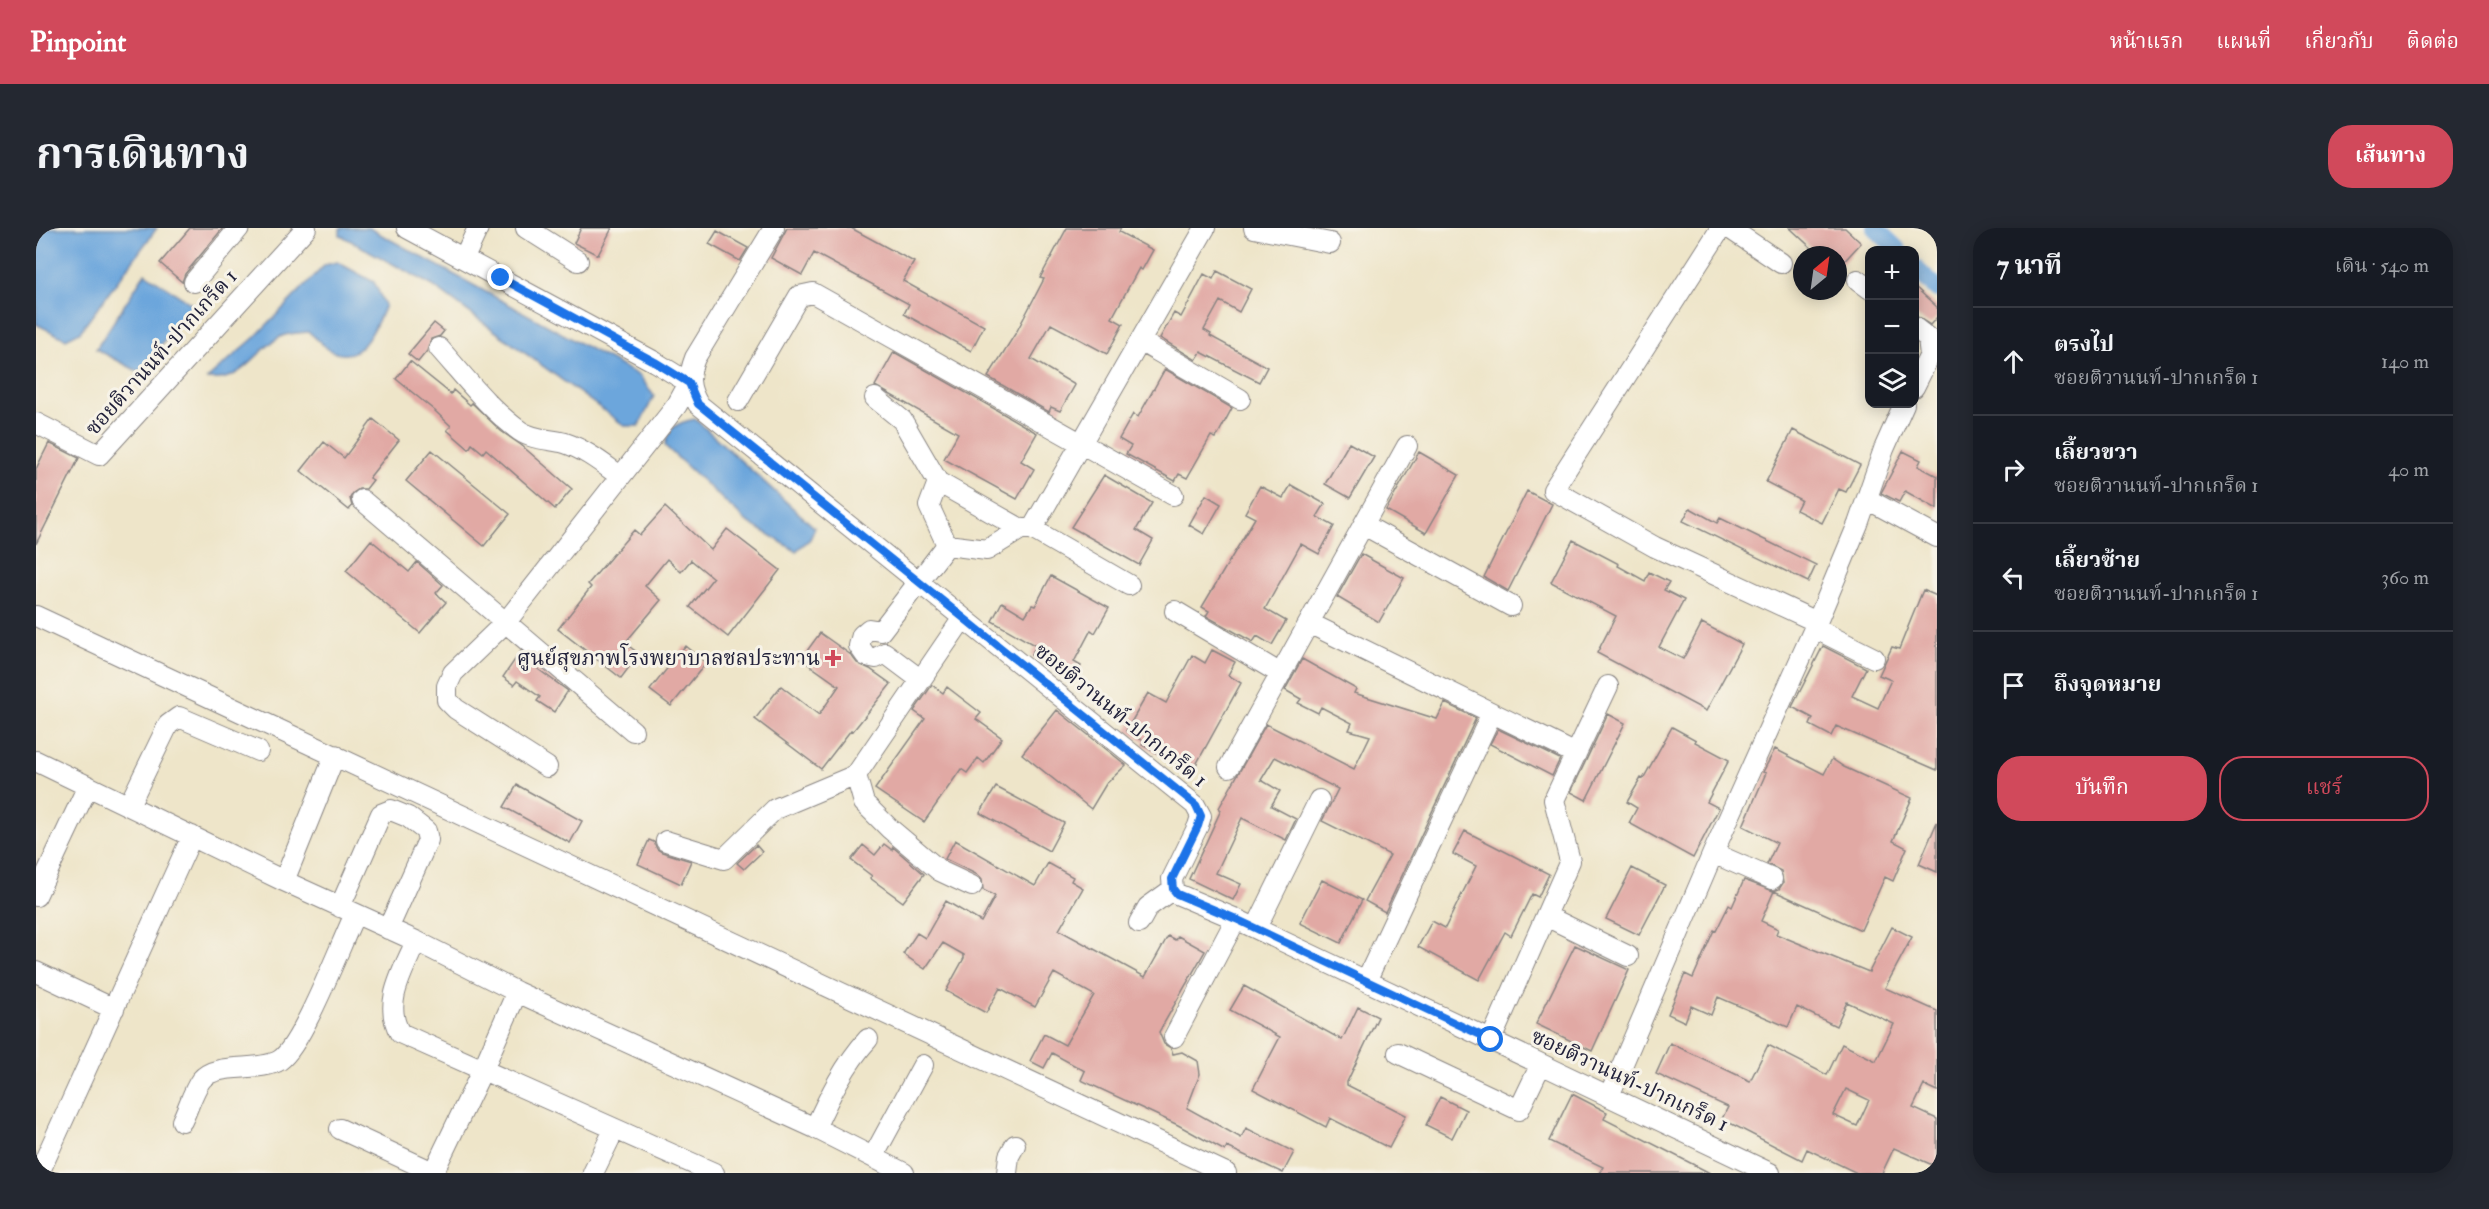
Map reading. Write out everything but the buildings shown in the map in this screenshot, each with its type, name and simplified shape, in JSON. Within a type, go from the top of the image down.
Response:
[{"type":"street","points":[[194,282],[239,228]]},
{"type":"street","name":"ซอยติวานนท์-ปากเกร็ด 1","points":[[36,423],[99,455],[306,228]]},
{"type":"street","name":"ซอยติวานนท์-ปากเกร็ด 1","points":[[408,228],[655,362],[689,383],[698,404],[1196,805],[1201,816],[1198,826],[1172,879],[1173,889],[1183,899],[1256,928],[1770,1173]]},
{"type":"street","points":[[464,258],[478,228]]},
{"type":"street","points":[[526,228],[578,261]]},
{"type":"street","points":[[547,767],[456,709],[447,700],[447,687],[453,673],[506,622],[677,405],[689,383],[689,373],[695,358],[774,228]]},
{"type":"street","points":[[947,545],[987,550],[1026,529],[1082,444],[1205,228]]},
{"type":"street","points":[[1259,228],[1329,243]]},
{"type":"street","points":[[1720,228],[1553,490],[1655,547],[1816,625],[1874,658]]},
{"type":"street","points":[[1729,228],[1781,263]]},
{"type":"street","points":[[738,401],[799,296],[813,293],[1173,495]]},
{"type":"street","points":[[1919,331],[1928,339],[1930,356],[1919,377]]},
{"type":"street","points":[[1140,341],[1240,399]]},
{"type":"street","points":[[440,348],[477,392],[520,431],[532,437],[566,444],[583,451],[620,476]]},
{"type":"street","points":[[875,398],[902,420],[938,482],[1129,585]]},
{"type":"street","points":[[1609,1096],[1713,853],[1816,625],[1902,408]]},
{"type":"street","points":[[1229,767],[1407,446]]},
{"type":"street","points":[[938,482],[928,506],[947,545]]},
{"type":"street","points":[[1867,499],[1937,537]]},
{"type":"street","points":[[362,500],[633,731]]},
{"type":"street","points":[[1364,525],[1511,606]]},
{"type":"street","points":[[921,680],[885,653],[876,658],[866,656],[859,646],[862,635],[869,629],[881,631],[947,545]]},
{"type":"street","points":[[1176,611],[1281,674]]},
{"type":"street","points":[[36,616],[1226,1173]]},
{"type":"street","points":[[666,841],[724,860],[775,809],[856,776],[963,618]]},
{"type":"street","points":[[1309,623],[1576,754]]},
{"type":"street","points":[[1491,1040],[1570,861],[1554,800],[1608,686]]},
{"type":"street","points":[[1366,981],[1492,713]]},
{"type":"street","points":[[129,805],[173,719],[178,717],[258,751]]},
{"type":"street","points":[[284,881],[335,755]]},
{"type":"street","points":[[36,761],[284,881],[416,941],[517,992],[815,1128],[904,1173]]},
{"type":"street","points":[[856,776],[864,803],[889,828],[940,871],[972,886]]},
{"type":"street","points":[[36,896],[88,786]]},
{"type":"street","points":[[1256,928],[1319,800]]},
{"type":"street","points":[[182,1121],[202,1079],[217,1071],[254,1067],[280,1060],[299,1037],[381,814],[392,810],[408,817],[426,831],[428,840],[388,929]]},
{"type":"street","points":[[39,1173],[192,836]]},
{"type":"street","points":[[1713,853],[1773,879]]},
{"type":"street","points":[[1139,923],[1148,907],[1173,889]]},
{"type":"street","points":[[1546,916],[1628,956]]},
{"type":"street","points":[[1174,1037],[1236,919]]},
{"type":"street","points":[[416,941],[392,999],[395,1024],[400,1033],[614,1130],[674,1165],[714,1173]]},
{"type":"street","points":[[36,972],[114,1009]]},
{"type":"street","points":[[340,1130],[434,1173],[517,992]]},
{"type":"street","points":[[815,1128],[830,1096],[859,1048],[868,1039]]},
{"type":"street","points":[[1398,1053],[1520,1110],[1542,1064]]},
{"type":"street","points":[[873,1157],[923,1065]]},
{"type":"street","points":[[593,1173],[614,1130]]},
{"type":"street","points":[[1007,1173],[1009,1156],[1015,1145]]},
{"type":"water","points":[[40,228],[157,228],[80,332],[66,339],[36,324],[36,235]]},
{"type":"water","points":[[340,228],[369,228],[640,376],[654,396],[639,426],[625,426],[433,286],[340,235]]},
{"type":"water","points":[[337,262],[374,282],[385,305],[372,333],[359,349],[342,354],[328,349],[309,332],[290,334],[271,343],[247,365],[230,376],[207,379],[254,338],[325,265]]},
{"type":"water","points":[[145,273],[193,305],[139,372],[96,349]]},
{"type":"water","points":[[695,419],[815,528],[810,539],[796,551],[746,521],[665,446],[668,435],[674,427]]},
{"type":"waterway","points":[[1875,228],[1894,246]]},
{"type":"waterway","points":[[1919,272],[1937,289]]},
{"type":"place","name":"ศูนย์สุขภาพโรงพยาบาลชลประทาน","points":[[833,658]]},
{"type":"route","points":[[501,278],[689,383],[698,404],[1196,805],[1201,816],[1198,826],[1172,879],[1173,889],[1183,899],[1236,919],[1491,1040]]}]
